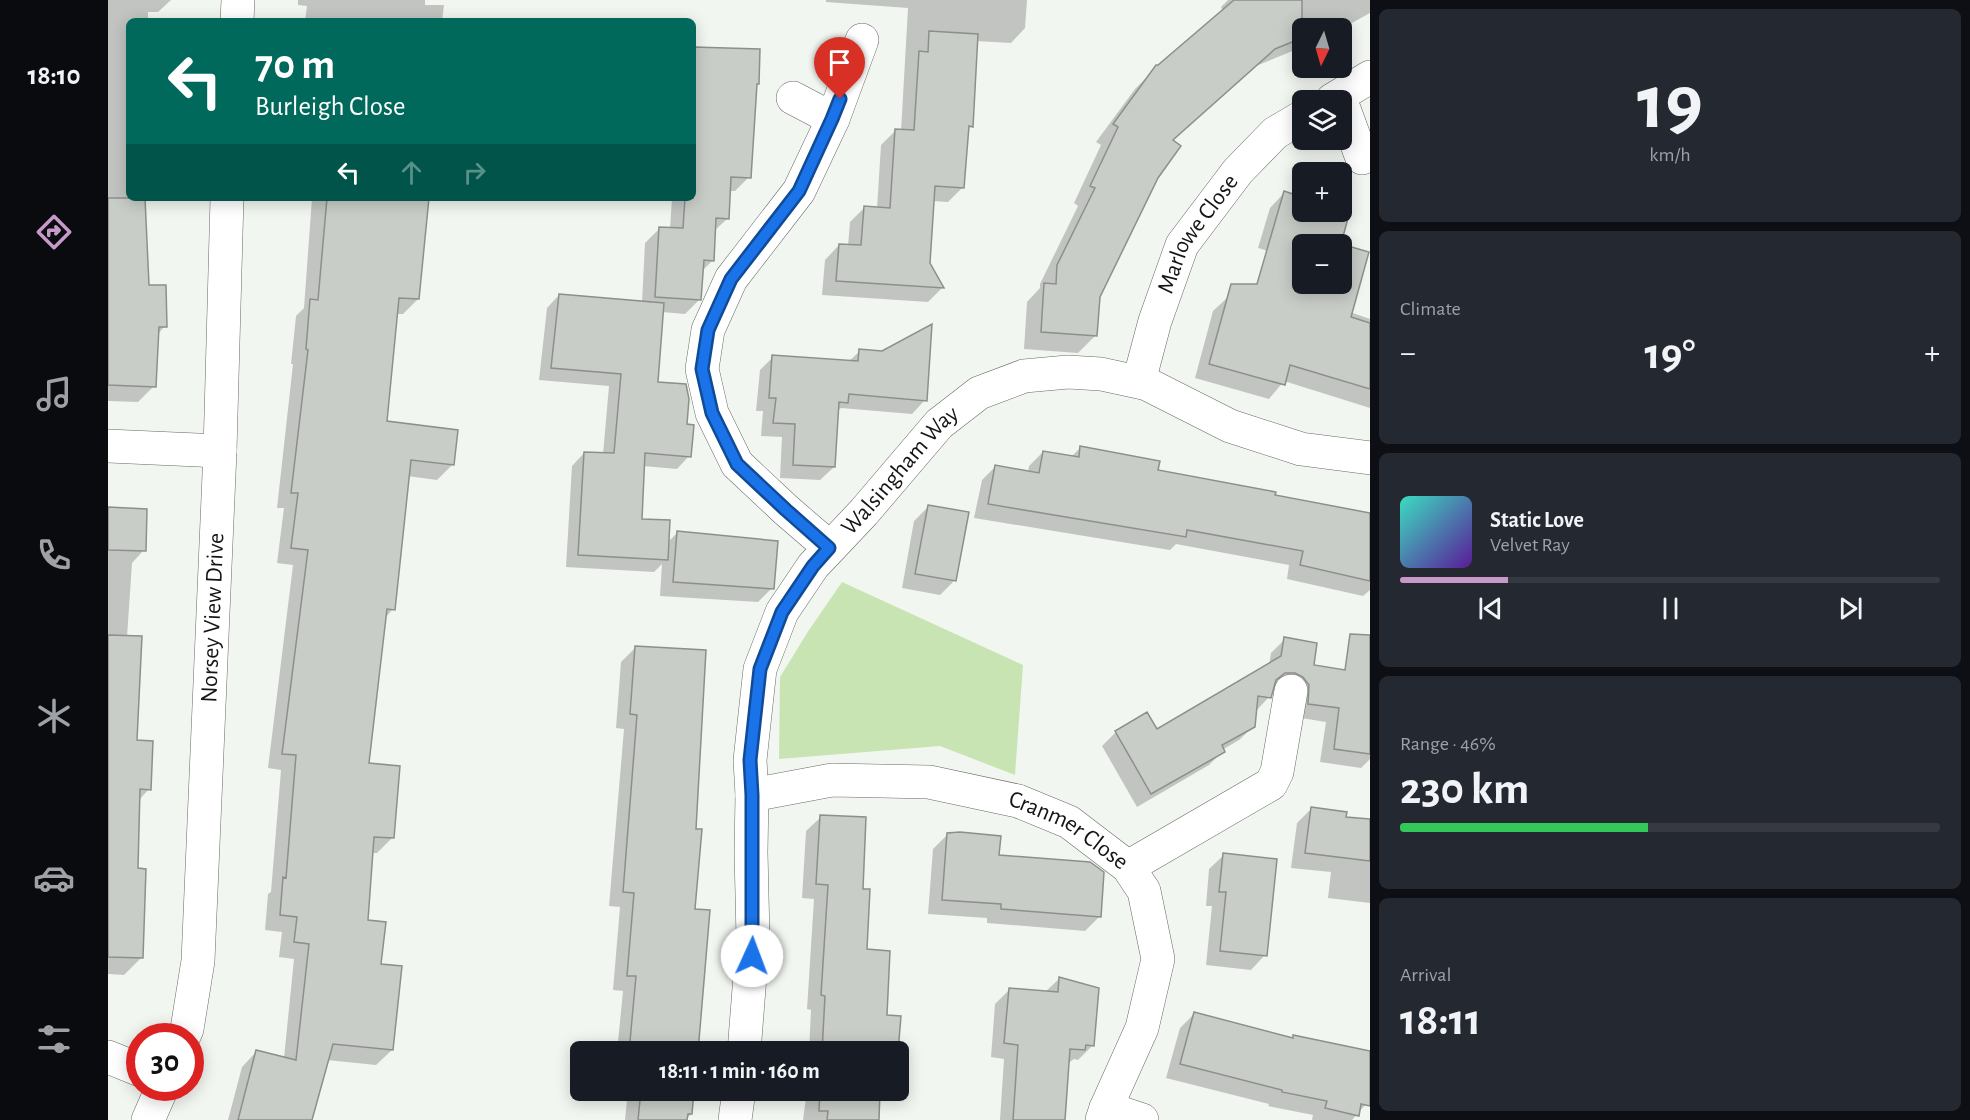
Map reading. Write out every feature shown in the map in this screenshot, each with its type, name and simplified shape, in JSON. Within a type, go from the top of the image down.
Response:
[{"type":"street","points":[[237,18],[238,0]]},
{"type":"street","points":[[829,548],[737,464],[712,413],[702,369],[708,330],[731,279],[799,191],[832,119],[862,40]]},
{"type":"street","points":[[1352,90],[1370,77]]},
{"type":"street","points":[[793,98],[832,119]]},
{"type":"street","name":"Marlowe Close","points":[[1138,381],[1155,321],[1182,245],[1238,171],[1275,133],[1292,123]]},
{"type":"street","points":[[1352,134],[1362,158]]},
{"type":"street","name":"Norsey View Drive","points":[[188,1023],[198,961],[220,451],[227,201]]},
{"type":"street","name":"Walsingham Way","points":[[745,1041],[753,938],[751,751],[760,669],[782,612],[813,566],[864,512],[939,424],[979,393],[1024,376],[1068,372],[1101,374],[1138,381],[1230,426],[1301,449],[1370,458]]},
{"type":"street","points":[[108,446],[220,451]]},
{"type":"street","points":[[1128,867],[1271,784],[1277,772],[1292,691]]},
{"type":"street","name":"Cranmer Close","points":[[752,795],[832,780],[929,782],[1018,801],[1069,822],[1128,867],[1144,891],[1158,959],[1142,1028],[1104,1114],[1142,1120]]},
{"type":"street","points":[[108,1057],[126,1064]]},
{"type":"street","points":[[148,1120],[156,1101]]},
{"type":"street","points":[[735,1120],[738,1101]]},
{"type":"green space","points":[[842,582],[1023,665],[1015,775],[940,746],[779,759],[780,677]]},
{"type":"building","points":[[1234,0],[1302,0],[1302,18],[1292,18],[1292,42],[1275,49],[1173,140],[1181,146],[1158,178],[1100,297],[1097,336],[1041,332],[1044,283],[1056,284],[1057,265],[1095,188],[1090,186],[1118,127],[1113,124],[1158,65]]},
{"type":"building","points":[[929,31],[978,34],[973,127],[969,126],[964,188],[935,186],[930,263],[944,288],[836,281],[839,244],[861,245],[864,206],[890,208],[895,129],[914,130],[919,51],[928,52]]},
{"type":"building","points":[[696,47],[760,49],[751,178],[731,177],[729,219],[716,218],[714,261],[704,260],[701,300],[655,297],[659,227],[683,228],[685,201],[696,201]]},
{"type":"building","points":[[1284,191],[1292,194],[1292,222],[1347,222],[1344,234],[1292,234],[1292,294],[1352,294],[1352,247],[1369,252],[1351,317],[1370,323],[1370,389],[1290,365],[1285,385],[1209,364],[1231,284],[1257,284]]},
{"type":"building","points":[[108,198],[126,198],[126,201],[145,201],[149,285],[166,285],[167,327],[159,327],[156,387],[108,385]]},
{"type":"building","points":[[327,201],[429,201],[419,299],[399,298],[387,421],[458,430],[454,465],[411,460],[395,610],[387,609],[369,763],[400,766],[394,838],[374,837],[368,920],[386,922],[381,964],[402,966],[393,1050],[333,1044],[312,1120],[238,1120],[256,1050],[296,1060],[309,944],[294,942],[297,917],[280,915],[283,877],[286,878],[296,755],[282,754],[308,550],[291,548],[298,493],[291,493],[308,350],[306,349],[310,299],[318,300]]},
{"type":"building","points":[[559,294],[664,303],[658,382],[686,384],[689,399],[687,424],[694,425],[691,457],[645,453],[642,519],[670,520],[668,560],[578,555],[584,452],[614,453],[621,374],[551,368]]},
{"type":"building","points":[[932,324],[927,401],[849,394],[848,403],[839,402],[835,467],[793,465],[795,424],[773,423],[776,398],[769,398],[772,355],[858,361],[859,349],[882,351]]},
{"type":"building","points":[[1080,446],[1160,461],[1158,470],[1276,492],[1275,495],[1370,513],[1370,581],[1300,565],[1303,551],[1187,530],[1186,537],[988,504],[995,465],[1039,473],[1043,451],[1079,457]]},
{"type":"building","points":[[928,505],[969,512],[956,581],[915,574]]},
{"type":"building","points":[[108,507],[147,509],[146,551],[108,550]]},
{"type":"building","points":[[677,531],[778,541],[774,589],[673,582]]},
{"type":"building","points":[[1350,634],[1370,635],[1370,754],[1334,749],[1339,708],[1308,704],[1309,685],[1303,677],[1295,673],[1285,673],[1276,680],[1271,698],[1258,696],[1255,727],[1222,745],[1225,752],[1151,794],[1115,731],[1147,712],[1157,729],[1281,656],[1284,637],[1317,643],[1314,665],[1345,670]]},
{"type":"building","points":[[108,635],[142,636],[137,740],[153,741],[151,790],[140,789],[138,868],[146,869],[143,958],[108,957]]},
{"type":"building","points":[[635,646],[706,650],[696,829],[702,829],[695,909],[710,910],[699,1041],[630,1041],[636,976],[627,976],[634,893],[623,892],[637,715],[630,714]]},
{"type":"building","points":[[1311,807],[1347,812],[1346,817],[1370,819],[1370,861],[1305,853]]},
{"type":"building","points":[[820,815],[866,817],[863,889],[870,889],[867,949],[890,951],[887,1015],[901,1016],[899,1041],[823,1041],[825,996],[821,995],[828,885],[816,884]]},
{"type":"building","points":[[947,833],[1001,836],[999,855],[1090,862],[1104,872],[1101,917],[1001,909],[1001,904],[942,900]]},
{"type":"building","points":[[1223,853],[1277,859],[1267,956],[1220,951],[1226,892],[1219,892]]},
{"type":"building","points":[[1059,977],[1099,988],[1094,1046],[1086,1045],[1085,1050],[1070,1049],[1065,1120],[1013,1120],[1018,1045],[1004,1043],[1009,988],[1058,992]]},
{"type":"building","points":[[1194,1012],[1293,1038],[1293,1035],[1370,1051],[1370,1106],[1361,1104],[1359,1116],[1325,1108],[1327,1101],[1282,1092],[1282,1090],[1180,1064]]},
{"type":"building","points":[[640,1101],[693,1101],[692,1114],[688,1114],[687,1120],[638,1120]]},
{"type":"building","points":[[819,1101],[880,1101],[879,1120],[827,1120],[828,1111],[819,1111]]},
{"type":"route","points":[[752,956],[750,760],[760,669],[782,612],[813,566],[829,548],[737,464],[712,413],[702,369],[708,330],[731,279],[799,191],[840,99]]}]
